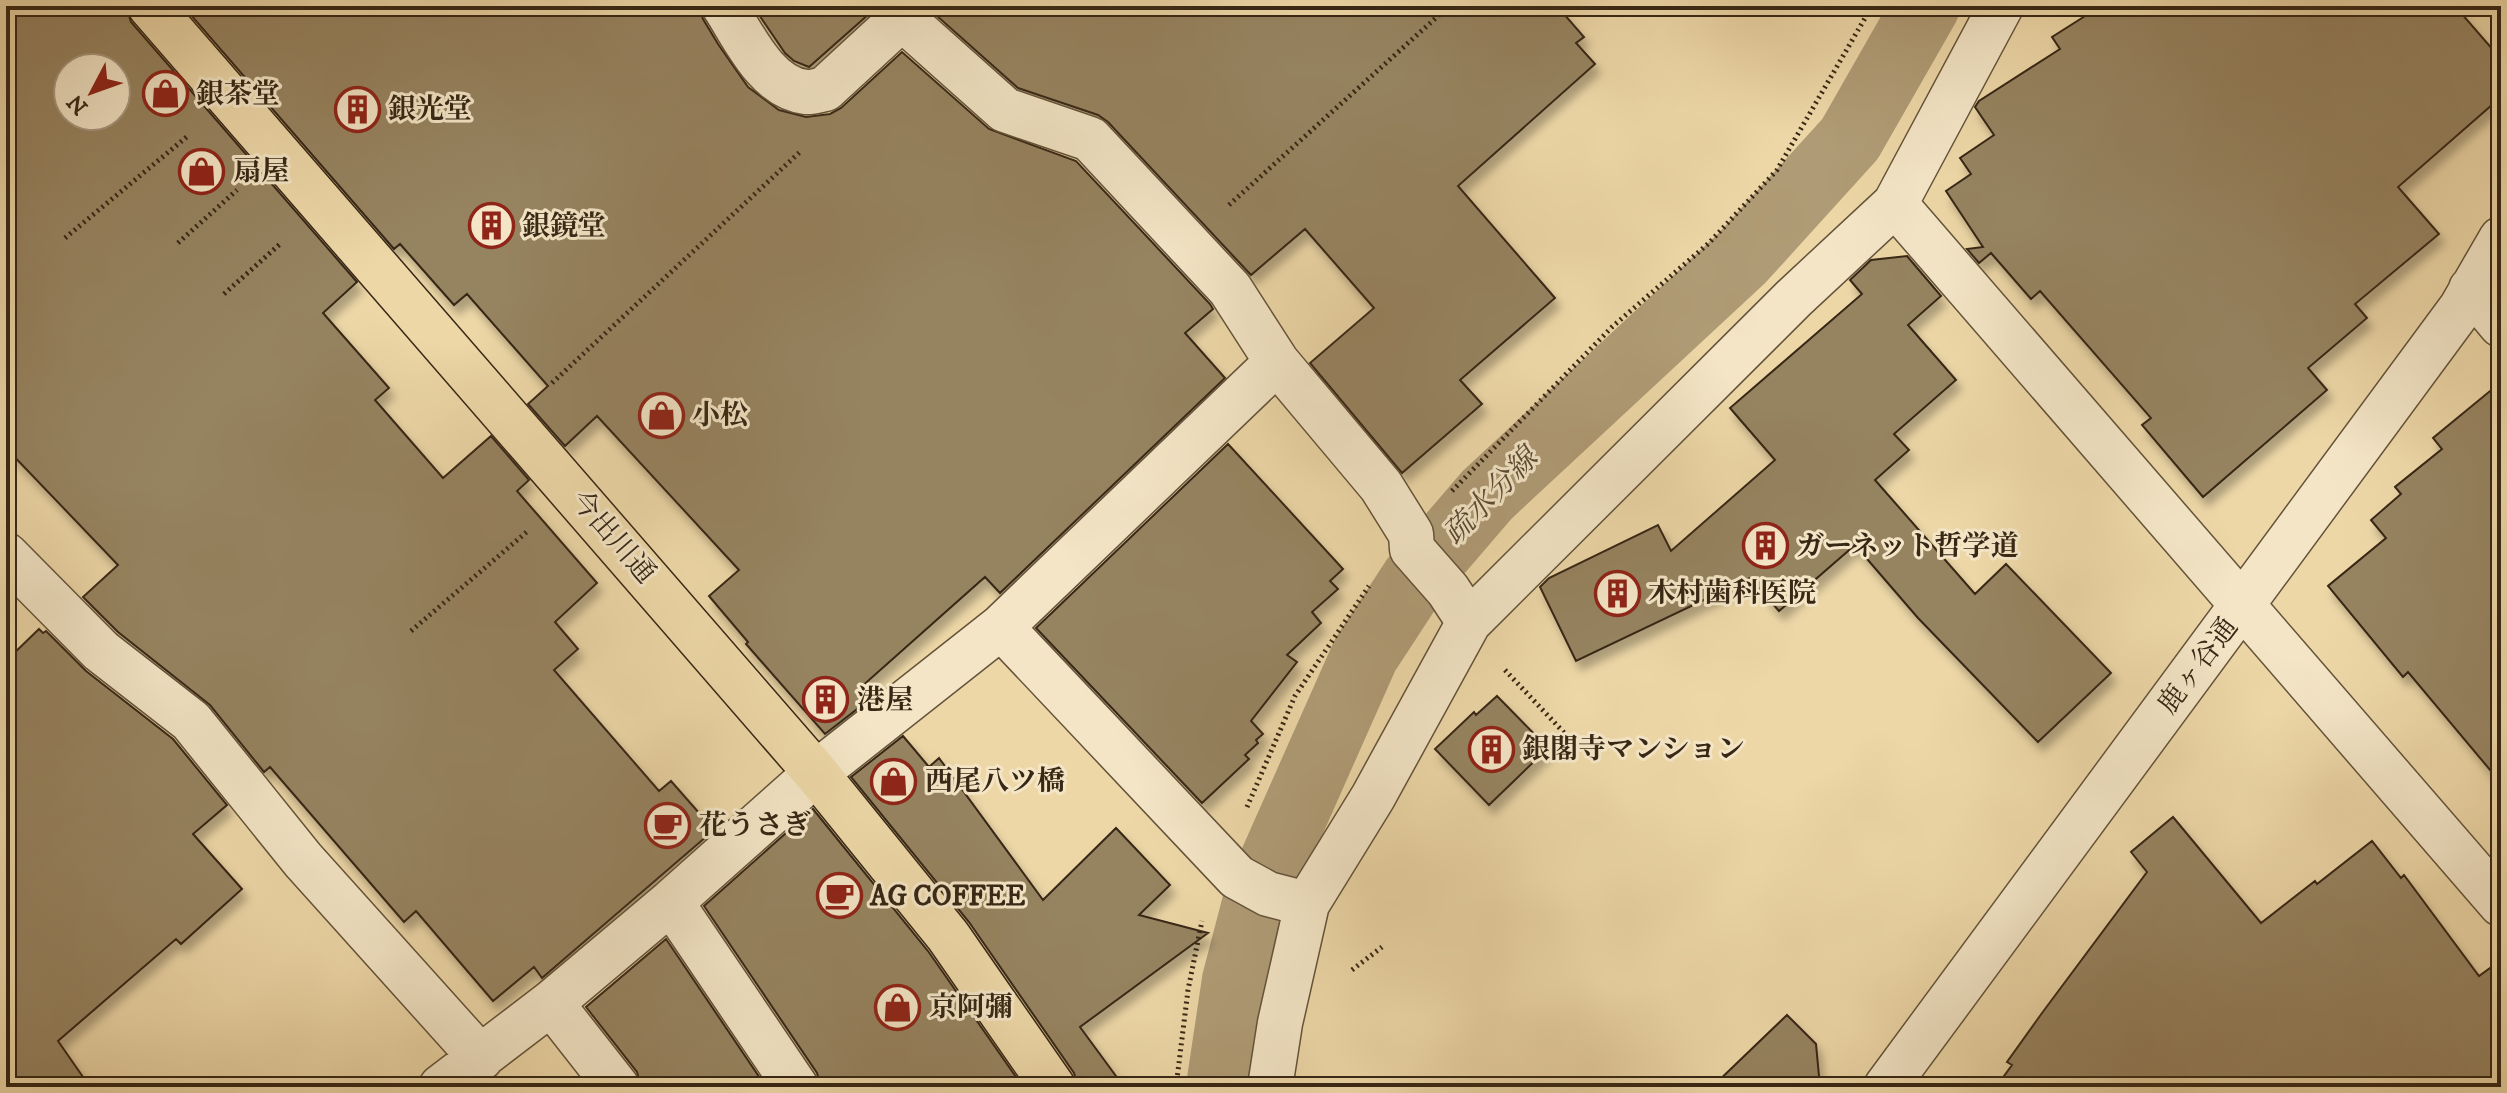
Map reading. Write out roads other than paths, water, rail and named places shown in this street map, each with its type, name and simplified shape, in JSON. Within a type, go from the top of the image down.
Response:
[{"type":"main road","name":"今出川通","points":[[150,6],[816,773],[948,936],[1053,1087]]},
{"type":"street","points":[[724,6],[765,69],[785,85],[806,93],[825,89],[909,12],[1005,110],[1090,139],[1230,289],[1277,362],[1381,486],[1420,554],[1469,622]]},
{"type":"street","points":[[1259,884],[1373,797],[1469,622],[1794,298],[1895,204],[2001,6]]},
{"type":"street","points":[[1895,204],[2501,904]]},
{"type":"street","name":"鹿ヶ谷通","points":[[1892,1085],[2461,308],[2501,239]]},
{"type":"street","points":[[2471,289],[2501,325]]},
{"type":"street","points":[[441,1087],[551,1003],[816,773],[1001,627],[1277,362]]},
{"type":"street","points":[[6,555],[101,651],[191,721],[303,860],[481,1058]]},
{"type":"street","points":[[1001,627],[1259,884],[1280,1023],[1270,1087]]},
{"type":"street","points":[[671,902],[796,1087]]},
{"type":"street","points":[[551,1003],[617,1087]]},
{"type":"waterway","name":"疏水分線","points":[[1220,1087],[1236,980],[1258,896],[1365,655],[1414,580],[1487,495],[1742,258],[1850,139],[1926,6]]},
{"type":"place","name":"銀茶堂","points":[[165,94]]},
{"type":"place","name":"銀光堂","points":[[357,109]]},
{"type":"place","name":"扇屋","points":[[202,171]]},
{"type":"place","name":"銀鏡堂","points":[[491,226]]},
{"type":"place","name":"小松","points":[[661,415]]},
{"type":"place","name":"ガーネット哲学道","points":[[1765,546]]},
{"type":"place","name":"木村歯科医院","points":[[1617,593]]},
{"type":"place","name":"港屋","points":[[826,700]]},
{"type":"place","name":"銀閣寺マンション","points":[[1491,749]]},
{"type":"place","name":"西尾八ツ橋","points":[[894,781]]},
{"type":"place","name":"花うさぎ","points":[[668,825]]},
{"type":"place","name":"AG COFFEE","points":[[839,896]]},
{"type":"place","name":"京阿彌","points":[[898,1007]]}]
